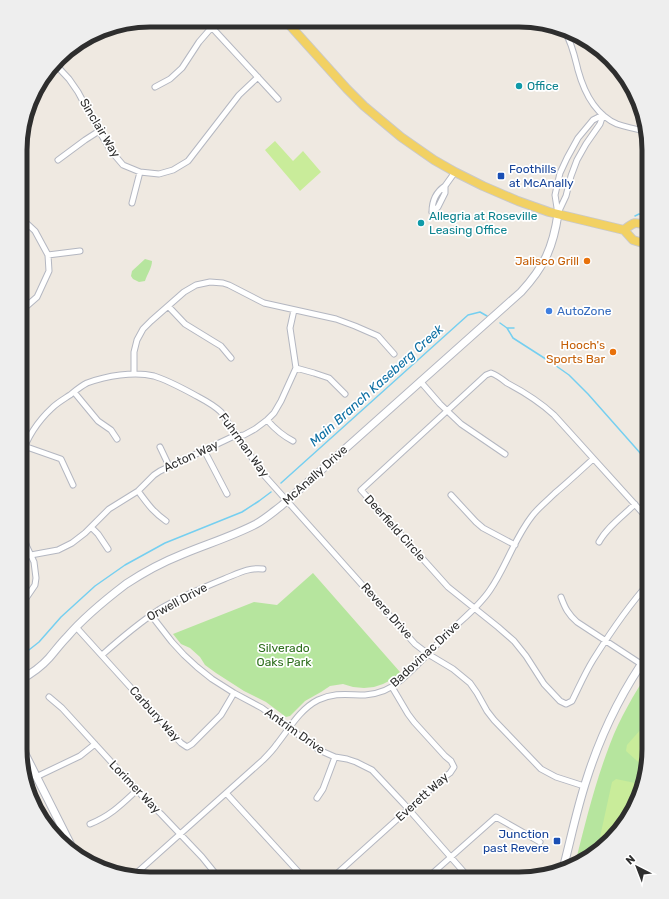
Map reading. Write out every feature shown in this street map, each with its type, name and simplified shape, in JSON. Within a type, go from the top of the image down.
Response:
[{"type":"main road","points":[[291,27],[342,84],[364,106],[401,137],[434,160],[483,186],[518,201],[544,211],[624,230],[633,240],[642,243]]},
{"type":"main road","points":[[624,230],[634,223],[642,224]]},
{"type":"street","points":[[155,87],[170,79],[182,68],[199,42],[211,27]]},
{"type":"street","points":[[213,27],[278,99]]},
{"type":"street","points":[[569,38],[584,88],[591,101],[603,115],[616,123],[640,130]]},
{"type":"street","name":"Sinclair Way","points":[[59,68],[78,92],[111,151],[123,165],[140,172],[160,174],[173,170],[188,161],[239,95],[258,77]]},
{"type":"street","name":"McAnally Drive","points":[[558,214],[555,195],[560,173],[578,138],[592,120],[603,115]]},
{"type":"street","name":"McAnally Drive","points":[[27,676],[41,665],[76,627],[103,602],[127,584],[149,570],[181,555],[241,531],[270,515],[516,297],[533,279],[548,254],[555,232],[558,214],[566,196],[577,160],[600,124],[603,115]]},
{"type":"street","points":[[58,160],[99,131]]},
{"type":"street","points":[[132,203],[140,172]]},
{"type":"street","points":[[432,212],[438,207],[445,193],[445,186],[455,172]]},
{"type":"street","points":[[27,224],[35,231],[48,255],[49,271],[37,297],[27,306]]},
{"type":"street","points":[[48,255],[80,251]]},
{"type":"street","points":[[134,374],[135,346],[140,334],[151,320],[184,292],[202,283],[223,283],[234,287],[264,303],[336,319],[378,336],[394,354]]},
{"type":"street","points":[[168,306],[185,324],[221,346],[231,358]]},
{"type":"street","points":[[294,310],[290,328],[296,368],[329,378],[346,394]]},
{"type":"street","name":"Acton Way","points":[[27,555],[65,547],[79,538],[109,508],[138,491],[154,474],[232,437],[244,435],[255,429],[274,413],[296,368]]},
{"type":"street","name":"Deerfield Circle","points":[[642,512],[544,405],[497,375],[491,373],[486,375],[361,490],[448,587],[514,641],[526,656],[544,684],[560,701],[566,704],[572,701],[587,670],[622,617],[642,592]]},
{"type":"street","name":"Fuhrman Way","points":[[27,441],[34,428],[53,407],[86,384],[106,377],[134,374],[153,376],[166,380],[182,388],[221,412],[263,474],[287,500]]},
{"type":"street","points":[[420,381],[446,411],[462,424],[506,454]]},
{"type":"street","points":[[74,392],[98,421],[111,430],[117,439]]},
{"type":"street","points":[[267,420],[285,437],[293,441]]},
{"type":"street","points":[[27,447],[61,460],[72,484]]},
{"type":"street","points":[[160,447],[169,466]]},
{"type":"street","points":[[204,450],[227,494]]},
{"type":"street","name":"Badovinac Drive","points":[[139,871],[271,752],[309,706],[316,701],[332,695],[367,694],[384,690],[392,687],[406,676],[475,608],[489,592],[497,581],[531,517],[593,459]]},
{"type":"street","points":[[138,491],[149,506],[166,521]]},
{"type":"street","points":[[451,495],[483,528],[515,545]]},
{"type":"street","name":"Revere Drive","points":[[287,500],[415,644],[428,654],[453,669],[470,683],[494,720],[540,769],[556,777],[584,786]]},
{"type":"street","points":[[599,542],[607,530],[635,504]]},
{"type":"street","points":[[90,527],[98,534],[108,549]]},
{"type":"street","points":[[27,547],[34,562],[36,578],[35,585],[27,597]]},
{"type":"street","name":"Orwell Drive","points":[[102,655],[132,629],[171,603],[247,569],[263,569]]},
{"type":"street","points":[[561,597],[564,607],[577,622],[641,664],[613,713],[601,740],[584,786],[563,864]]},
{"type":"street","name":"Antrim Drive","points":[[151,615],[184,655],[212,679],[262,708],[319,750],[335,757],[356,762],[372,770],[409,809],[464,872]]},
{"type":"street","name":"Carbury Way","points":[[76,627],[180,743],[187,747],[192,744],[221,715],[234,693]]},
{"type":"street","name":"Everett Way","points":[[339,872],[450,773],[454,767],[451,761],[414,722],[392,687]]},
{"type":"street","name":"Lorimer Way","points":[[49,697],[62,708],[136,790],[180,834],[213,872]]},
{"type":"street","points":[[36,777],[80,756],[95,744]]},
{"type":"street","points":[[317,798],[335,757]]},
{"type":"street","points":[[28,760],[69,841]]},
{"type":"street","points":[[90,824],[107,816],[136,790]]},
{"type":"street","points":[[226,793],[298,872]]},
{"type":"street","points":[[434,872],[496,817],[540,842]]},
{"type":"green space","points":[[275,141],[293,161],[303,151],[321,172],[300,191],[265,150]]},
{"type":"green space","points":[[145,259],[152,261],[151,266],[145,281],[139,282],[131,276],[132,271]]},
{"type":"green space","name":"Silverado Oaks Park","points":[[313,573],[400,672],[393,679],[374,687],[353,687],[343,684],[330,686],[305,701],[290,716],[286,717],[266,702],[244,691],[205,665],[200,657],[190,648],[181,644],[173,634],[254,602],[277,605]]},
{"type":"green space","points":[[642,682],[642,757],[640,773],[635,789],[621,817],[611,830],[600,841],[577,857],[595,789],[610,744],[618,725]]},
{"type":"green space","points":[[642,728],[641,764],[626,751],[627,745]]},
{"type":"green space","points":[[616,779],[637,783],[629,803],[621,817],[604,837],[600,837],[612,782]]},
{"type":"waterway","name":"Main Branch Kaseberg Creek","points":[[635,216],[642,215]]},
{"type":"waterway","name":"Main Branch Kaseberg Creek","points":[[281,483],[468,315],[480,312],[487,316]]},
{"type":"waterway","name":"Main Branch Kaseberg Creek","points":[[500,323],[507,328],[514,328]]},
{"type":"waterway","points":[[507,328],[513,338],[569,375],[588,394],[642,455]]},
{"type":"waterway","name":"Main Branch Kaseberg Creek","points":[[27,651],[39,642],[61,617],[95,586],[125,565],[165,543],[242,512],[271,492]]},
{"type":"place","name":"Office","points":[[519,86]]},
{"type":"place","name":"Foothills at McAnally","points":[[501,176]]},
{"type":"place","name":"Allegria at Roseville Leasing Office","points":[[421,223]]},
{"type":"place","name":"Jalisco Grill","points":[[587,261]]},
{"type":"place","name":"AutoZone","points":[[549,311]]},
{"type":"place","name":"Hooch's Sports Bar","points":[[613,352]]},
{"type":"place","name":"Junction past Revere","points":[[557,841]]}]
